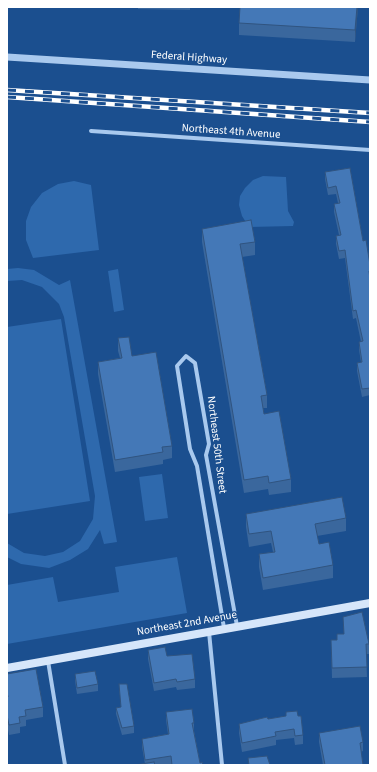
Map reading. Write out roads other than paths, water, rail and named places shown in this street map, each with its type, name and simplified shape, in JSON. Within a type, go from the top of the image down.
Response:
[{"type":"main road","name":"Northeast 2nd Avenue","points":[[7,668],[370,603]]},
{"type":"street","name":"Federal Highway","points":[[7,57],[370,80]]},
{"type":"street","name":"Northeast 4th Avenue","points":[[91,131],[370,150]]},
{"type":"street","name":"Northeast 50th Street","points":[[224,628],[197,466],[190,449],[177,366],[186,356],[195,364],[209,444],[206,455],[237,626]]},
{"type":"street","points":[[209,631],[222,765]]},
{"type":"street","points":[[48,660],[65,765]]},
{"type":"railway","points":[[7,90],[370,113]]},
{"type":"railway","points":[[7,97],[370,122]]}]
